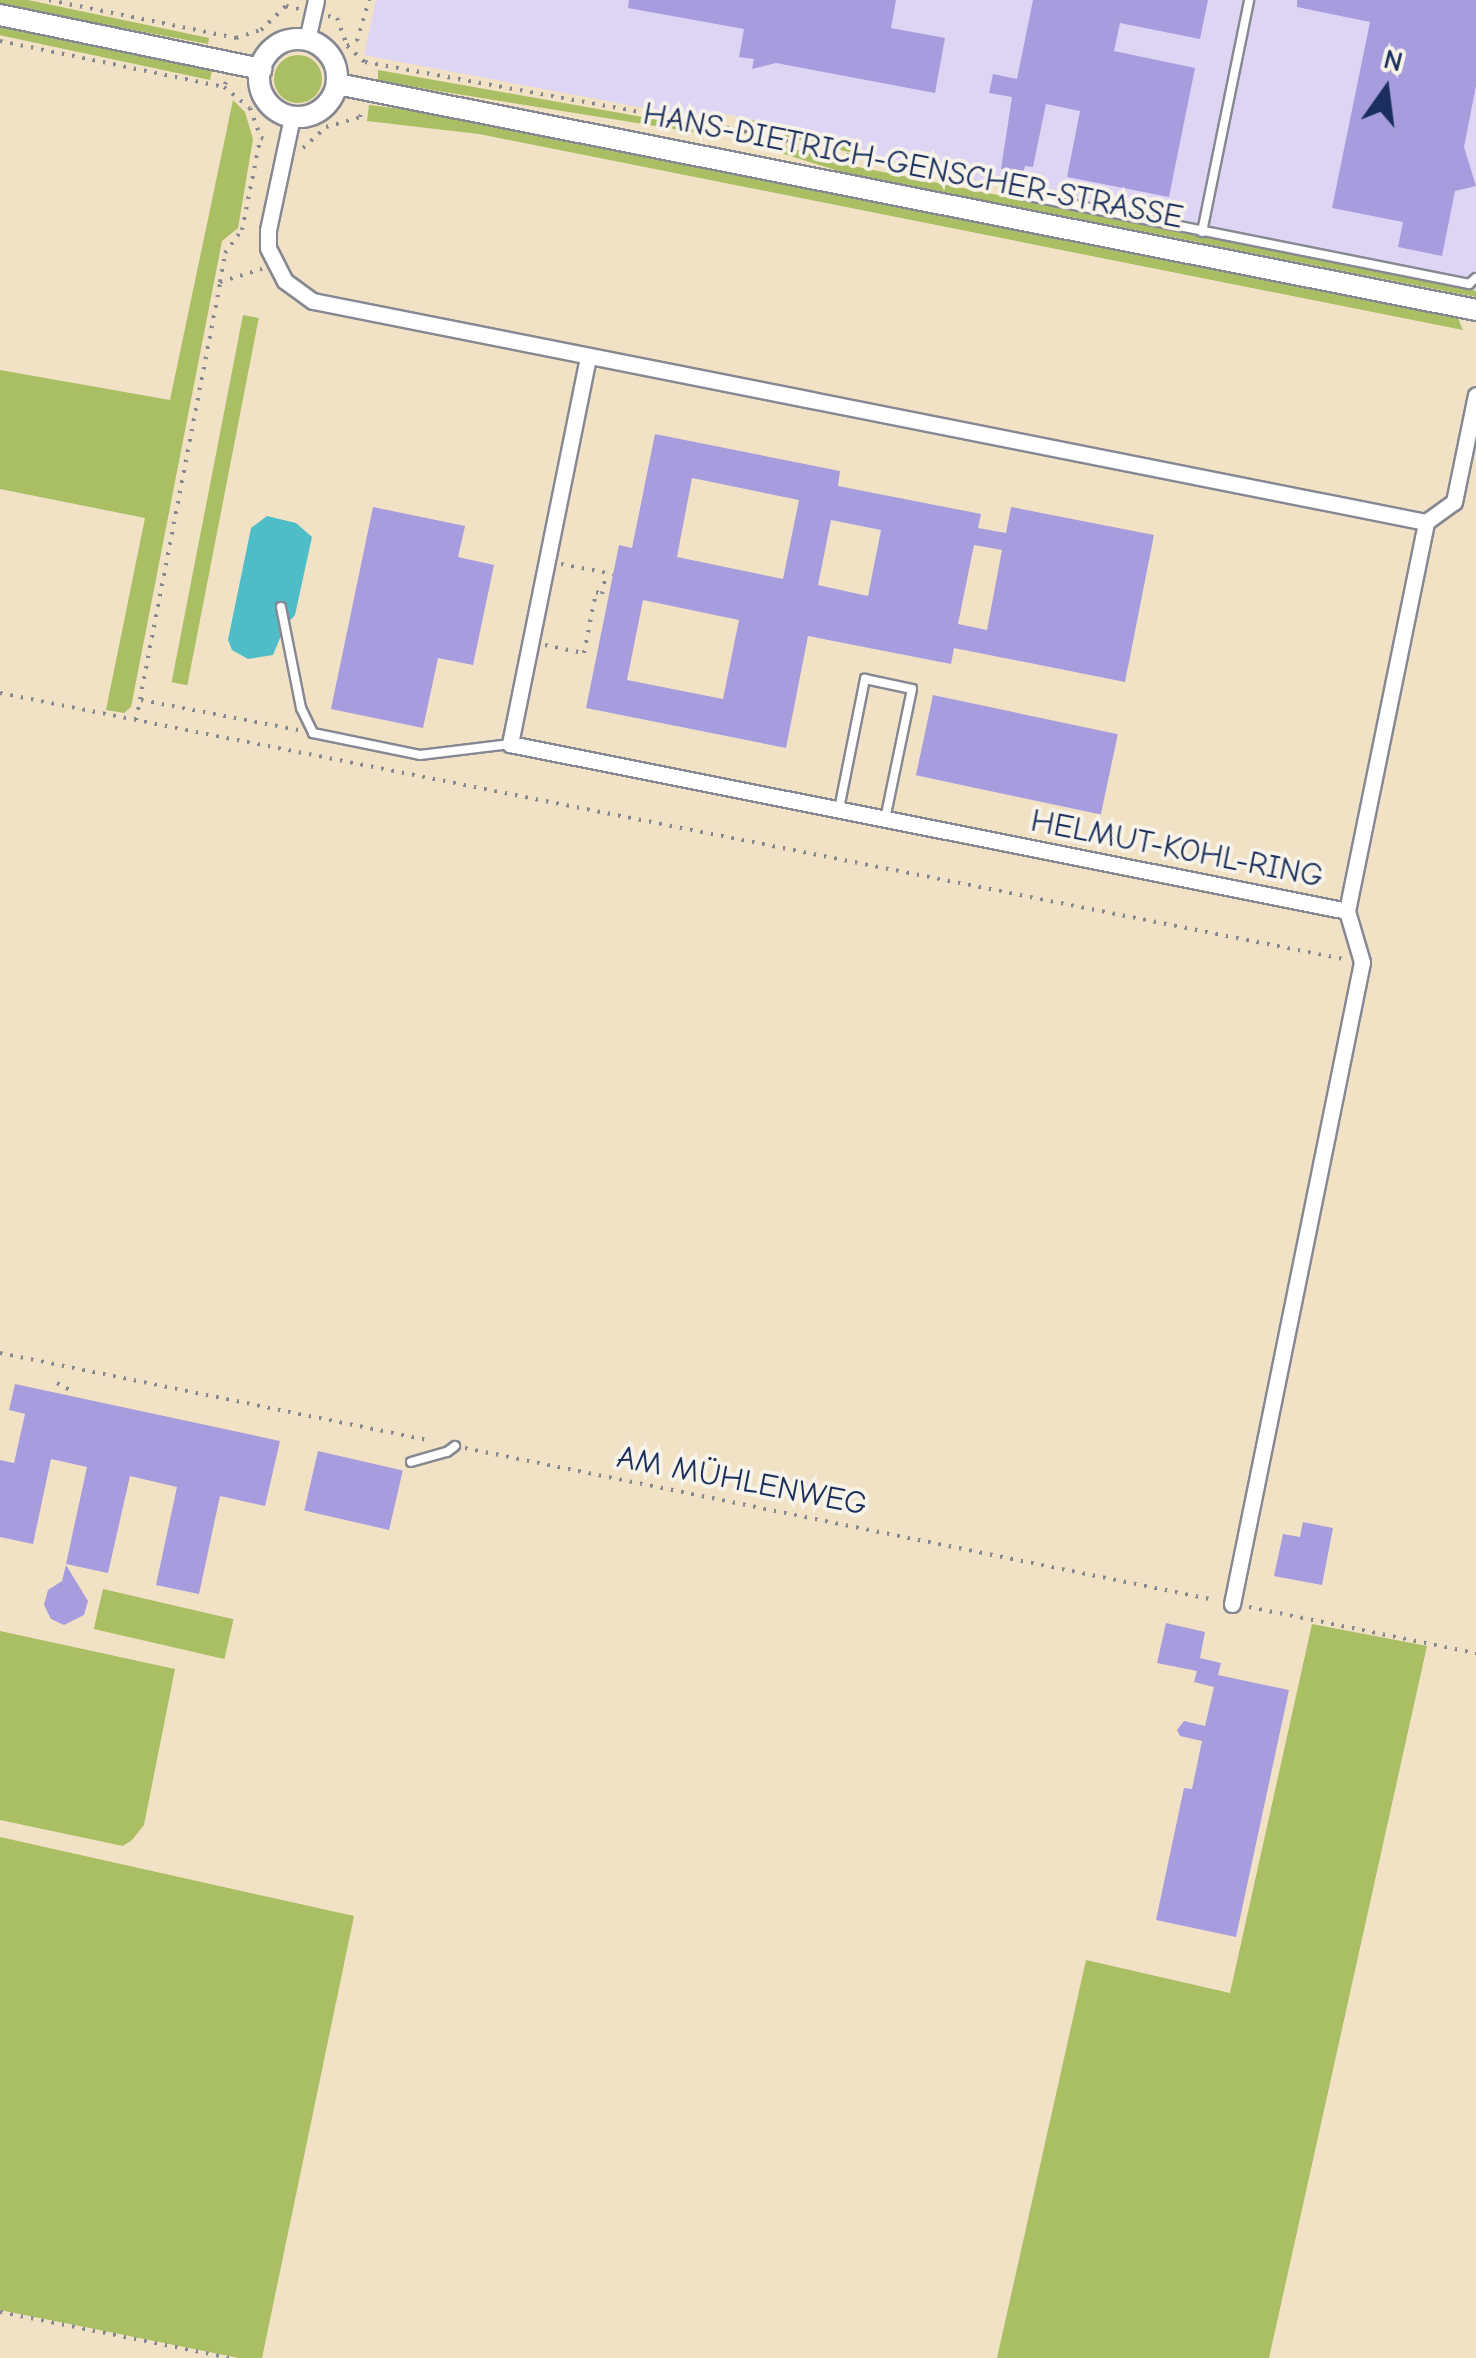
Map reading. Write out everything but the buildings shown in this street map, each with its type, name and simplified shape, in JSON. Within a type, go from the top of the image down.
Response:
[{"type":"street","points":[[307,40],[315,6]]},
{"type":"street","points":[[0,15],[260,69]]},
{"type":"street","points":[[307,40],[334,61],[337,84],[326,106],[304,117],[292,116],[270,104],[263,94],[260,69],[284,42],[307,40]]},
{"type":"street","name":"HANS-DIETRICH-GENSCHER-STRASSE","points":[[337,84],[1476,310]]},
{"type":"street","points":[[292,116],[268,230],[275,265],[284,281],[313,301],[1426,522],[1454,502],[1476,395]]},
{"type":"street","points":[[510,744],[588,357]]},
{"type":"street","name":"HELMUT-KOHL-RING","points":[[510,744],[1347,911],[1426,522]]},
{"type":"street","points":[[1232,1604],[1362,962],[1347,911]]},
{"type":"lane","points":[[1202,232],[1249,0]]},
{"type":"lane","points":[[1024,195],[1470,284],[1476,278]]},
{"type":"lane","points":[[281,607],[301,708],[313,733],[420,755],[510,744]]},
{"type":"lane","points":[[838,809],[866,680],[912,689],[885,819]]},
{"type":"lane","points":[[411,1462],[455,1446]]},
{"type":"path","points":[[49,0],[236,38],[261,30],[286,6],[315,6],[336,18],[347,46],[365,62],[734,129],[859,161],[1024,195]]},
{"type":"path","points":[[347,46],[358,41],[369,0]]},
{"type":"path","points":[[0,40],[224,88]]},
{"type":"path","points":[[136,720],[225,253],[242,230],[261,138]]},
{"type":"path","points":[[220,282],[275,265]]},
{"type":"path","points":[[547,561],[613,574]]},
{"type":"path","points":[[530,642],[584,652],[596,592],[602,594],[606,573]]},
{"type":"path","points":[[0,693],[1362,962]]},
{"type":"path","points":[[140,700],[313,733]]},
{"type":"path","name":"AM MÜHLENWEG","points":[[0,1353],[1476,1653]]},
{"type":"path","points":[[57,1383],[74,1392]]},
{"type":"path","points":[[0,2312],[230,2358]]},
{"type":"shaded area","points":[[376,0],[1476,0],[1476,281],[905,166],[808,132],[717,112],[687,116],[364,55]]},
{"type":"green space","points":[[0,0],[28,0],[209,38],[208,44],[0,5]]},
{"type":"green space","points":[[0,24],[212,69],[210,80],[0,35]]},
{"type":"green space","points":[[298,55],[315,62],[322,79],[315,96],[298,103],[281,96],[274,79],[281,62]]},
{"type":"green space","points":[[378,70],[710,129],[693,132],[438,91],[378,80]]},
{"type":"green space","points":[[233,100],[245,112],[253,139],[238,228],[222,241],[131,707],[124,713],[106,710],[145,518],[0,489],[0,370],[170,400]]},
{"type":"green space","points":[[369,105],[482,119],[1457,316],[1463,330],[479,134],[367,121]]},
{"type":"green space","points":[[747,119],[808,132],[905,166],[748,127]]},
{"type":"green space","points":[[755,137],[853,166],[1476,291],[1476,297],[842,172],[771,150]]},
{"type":"green space","points":[[243,315],[259,318],[187,685],[172,682]]},
{"type":"green space","points":[[103,1589],[234,1619],[224,1659],[94,1629]]},
{"type":"green space","points":[[1312,1624],[1427,1646],[1269,2358],[997,2358],[1086,1960],[1230,1993]]},
{"type":"green space","points":[[0,1631],[175,1669],[144,1825],[123,1846],[0,1820]]},
{"type":"green space","points":[[0,1837],[354,1916],[262,2358],[239,2358],[0,2310]]},
{"type":"water","points":[[267,516],[296,523],[312,537],[295,615],[285,626],[273,655],[248,659],[232,650],[228,640],[251,528]]}]
